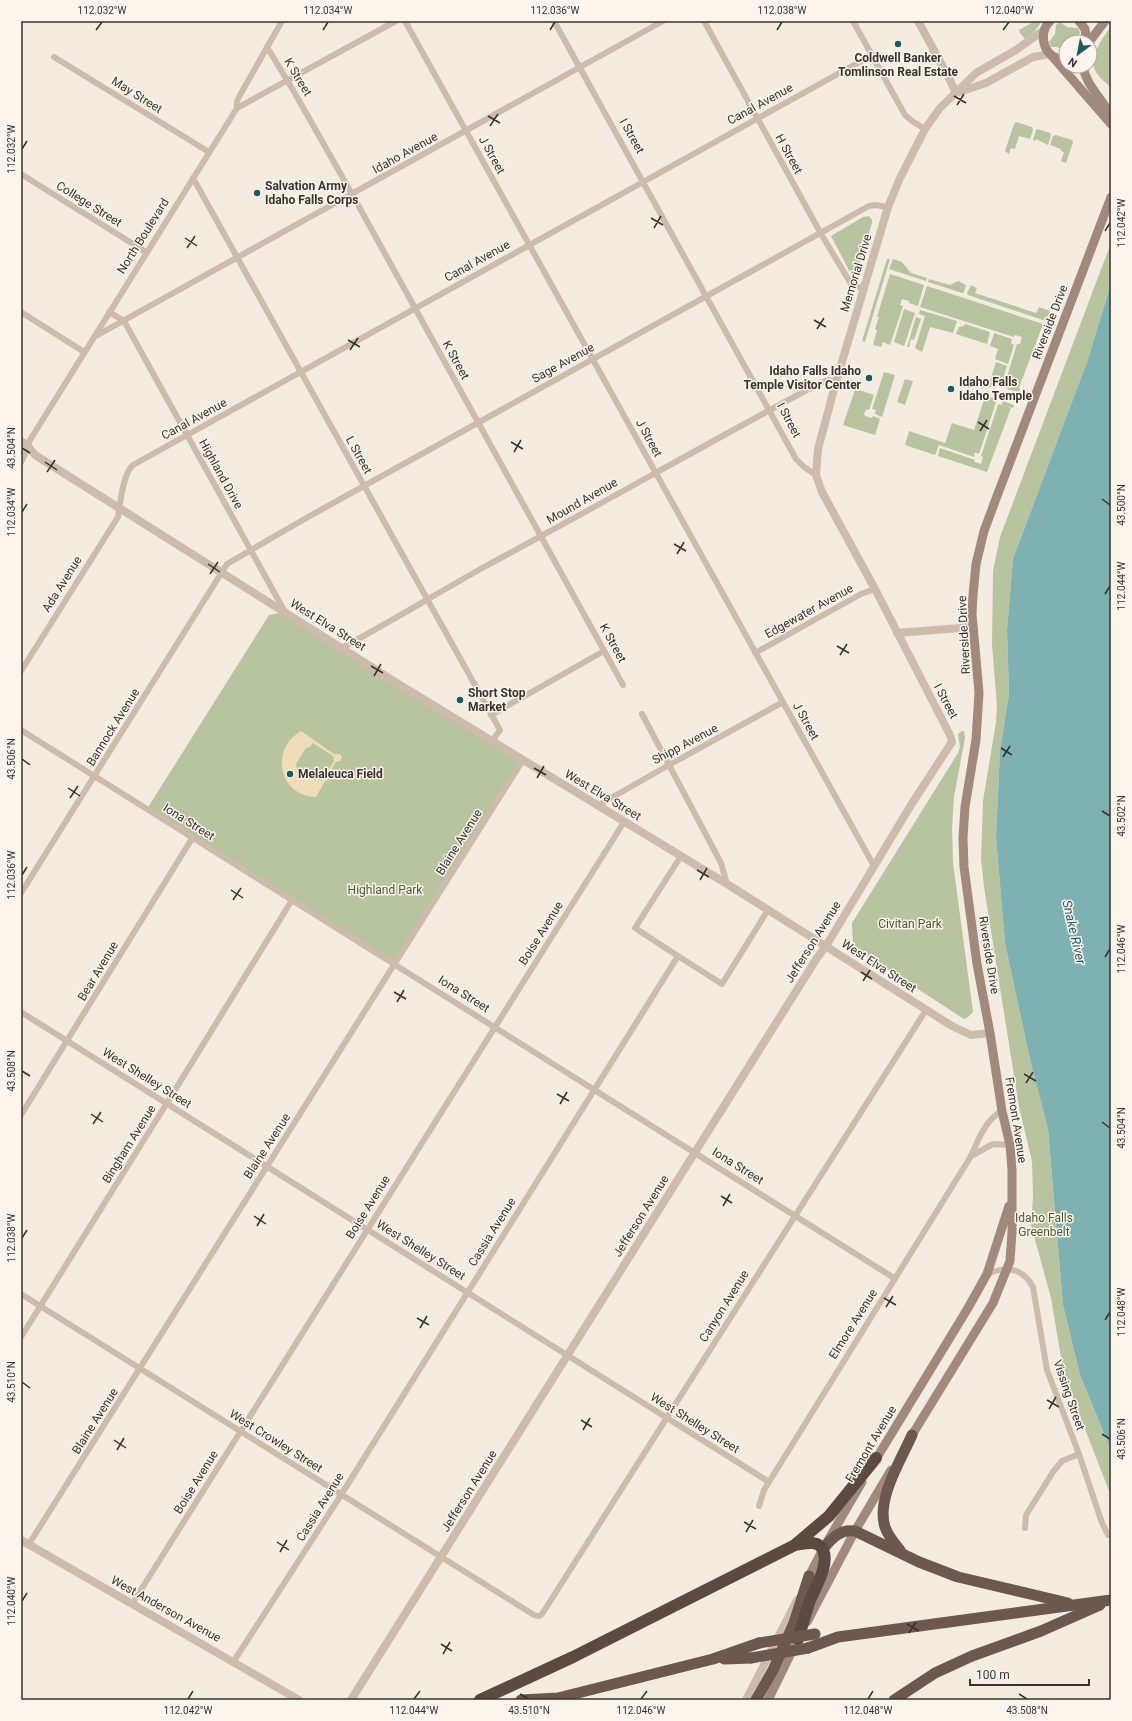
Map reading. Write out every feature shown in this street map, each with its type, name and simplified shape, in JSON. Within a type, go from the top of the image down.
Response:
[{"type":"highway","points":[[903,1554],[891,1539],[885,1526],[883,1509],[886,1494],[912,1435]]},
{"type":"highway","points":[[480,1700],[573,1657],[795,1545],[829,1516],[876,1458]]},
{"type":"highway","points":[[823,1549],[840,1532],[848,1530],[855,1531],[919,1562],[964,1578],[1076,1605]]},
{"type":"highway","points":[[795,1545],[811,1542],[817,1544],[823,1549],[824,1560],[821,1576],[810,1602],[798,1639]]},
{"type":"highway","points":[[756,1700],[773,1670],[794,1623],[810,1576]]},
{"type":"highway","points":[[713,1659],[751,1658],[808,1648],[838,1637],[1111,1600]]},
{"type":"highway","points":[[894,1700],[935,1673],[954,1664],[972,1656],[1041,1632],[1111,1600]]},
{"type":"highway","points":[[521,1700],[556,1699],[713,1659],[759,1643],[815,1634],[838,1637]]},
{"type":"main road","points":[[1079,21],[1085,29],[1086,34]]},
{"type":"main road","points":[[1094,34],[1104,21]]},
{"type":"main road","points":[[1047,24],[1043,43],[1051,55],[1111,124]]},
{"type":"main road","points":[[1051,55],[1058,57]]},
{"type":"main road","points":[[1085,74],[1086,78],[1106,106],[1111,116]]},
{"type":"main road","name":"Riverside Drive","points":[[992,1046],[977,964],[964,867],[965,807],[976,740],[979,693],[973,627],[973,595],[976,564],[984,531],[1111,196]]},
{"type":"main road","name":"Fremont Avenue","points":[[768,1700],[798,1639],[855,1531],[986,1315],[1000,1289],[1008,1269],[1012,1232],[1012,1170],[1010,1145],[1002,1111],[992,1046]]},
{"type":"main road","name":"Fremont Avenue","points":[[810,1576],[823,1549],[876,1458],[968,1308],[987,1274],[1012,1199]]},
{"type":"street","name":"North Boulevard","points":[[21,462],[27,451],[24,443],[94,337],[237,108],[237,101],[240,95],[282,21]]},
{"type":"street","points":[[237,108],[396,21]]},
{"type":"street","name":"J Street","points":[[405,21],[874,866]]},
{"type":"street","name":"I Street","points":[[554,21],[796,459],[804,467],[816,475],[822,492],[950,735],[952,740],[951,745]]},
{"type":"street","name":"Idaho Avenue","points":[[94,337],[663,21]]},
{"type":"street","name":"H Street","points":[[704,21],[820,232],[852,284],[864,288]]},
{"type":"street","points":[[853,21],[905,115],[925,129]]},
{"type":"street","points":[[918,21],[950,78],[956,93]]},
{"type":"street","name":"Memorial Drive","points":[[816,475],[818,449],[836,382],[888,207],[900,178],[925,129],[940,108],[976,73],[1016,50],[1047,24]]},
{"type":"street","name":"K Street","points":[[267,48],[288,81],[352,194],[478,423],[543,536],[623,684]]},
{"type":"street","name":"Canal Avenue","points":[[119,508],[120,497],[131,467],[528,244],[872,55]]},
{"type":"street","name":"Memorial Drive","points":[[956,93],[986,83],[1032,57],[1051,55]]},
{"type":"street","name":"May Street","points":[[54,57],[209,152]]},
{"type":"street","name":"College Street","points":[[21,174],[146,252]]},
{"type":"street","name":"L Street","points":[[193,178],[500,730],[492,741]]},
{"type":"street","name":"Sage Avenue","points":[[250,550],[820,232],[869,206],[875,205],[888,207]]},
{"type":"street","points":[[21,312],[84,352]]},
{"type":"street","points":[[109,312],[124,321]]},
{"type":"street","name":"Highland Drive","points":[[124,321],[285,612]]},
{"type":"street","name":"Mound Avenue","points":[[342,648],[655,472],[818,384],[828,380],[836,382]]},
{"type":"street","name":"West Elva Street","points":[[24,443],[35,455],[222,573],[597,806],[727,884],[952,1026],[971,1035],[990,1032]]},
{"type":"street","name":"Ada Avenue","points":[[21,671],[118,517],[119,508]]},
{"type":"street","name":"Bannock Avenue","points":[[21,893],[227,564],[250,550]]},
{"type":"street","name":"Edgewater Avenue","points":[[755,653],[861,594],[874,589]]},
{"type":"street","points":[[897,633],[973,627]]},
{"type":"street","points":[[491,715],[604,651]]},
{"type":"street","name":"Shipp Avenue","points":[[597,806],[669,764],[783,702]]},
{"type":"street","points":[[642,714],[721,863],[727,884]]},
{"type":"street","name":"Iona Street","points":[[21,730],[894,1278]]},
{"type":"street","name":"Jefferson Avenue","points":[[351,1700],[817,958],[826,946],[911,805],[951,745]]},
{"type":"street","name":"Blaine Avenue","points":[[29,1544],[523,760]]},
{"type":"street","name":"Boise Avenue","points":[[132,1604],[624,822]]},
{"type":"street","name":"Bear Avenue","points":[[21,1115],[68,1041],[192,837]]},
{"type":"street","points":[[681,856],[635,928],[722,984],[768,910]]},
{"type":"street","name":"Bingham Avenue","points":[[21,1337],[292,900]]},
{"type":"street","name":"Cassia Avenue","points":[[234,1661],[341,1495],[678,956]]},
{"type":"street","name":"Canyon Avenue","points":[[542,1615],[926,1010]]},
{"type":"street","name":"West Shelley Street","points":[[21,1012],[769,1482]]},
{"type":"street","name":"Elmore Avenue","points":[[759,1506],[764,1490],[971,1156],[977,1141],[989,1121],[996,1114],[1002,1111]]},
{"type":"street","name":"Elmore Avenue","points":[[971,1156],[993,1144],[1010,1145]]},
{"type":"street","points":[[987,1274],[1002,1268],[1008,1269]]},
{"type":"street","name":"Vissing Street","points":[[1008,1269],[1023,1274],[1033,1287],[1047,1370],[1079,1454],[1102,1523],[1108,1535]]},
{"type":"street","name":"West Crowley Street","points":[[21,1294],[441,1558],[534,1615],[542,1615]]},
{"type":"street","points":[[1025,1528],[1026,1514],[1053,1472],[1062,1461],[1079,1454]]},
{"type":"street","name":"West Anderson Avenue","points":[[21,1540],[234,1661],[299,1700]]},
{"type":"street","name":"Fremont Avenue","points":[[746,1700],[810,1576]]},
{"type":"green space","points":[[1035,21],[1042,21],[1034,32],[1025,39],[1019,30]]},
{"type":"green space","points":[[1060,22],[1067,27],[1078,28],[1080,33],[1058,34],[1058,47],[1051,47],[1049,42],[1055,34],[1056,25]]},
{"type":"green space","points":[[1111,27],[1111,88],[1097,74],[1098,46]]},
{"type":"green space","points":[[1016,122],[1032,127],[1033,130],[1030,139],[1019,136],[1015,149],[1011,148],[1009,154],[1005,151]]},
{"type":"green space","points":[[1038,129],[1050,133],[1051,135],[1048,145],[1036,139],[1035,141],[1033,140],[1036,130]]},
{"type":"green space","points":[[1056,135],[1072,140],[1073,142],[1066,163],[1061,161],[1064,152],[1061,151],[1061,149],[1050,145],[1053,136]]},
{"type":"green space","points":[[869,216],[872,223],[858,269],[854,272],[850,272],[831,236],[863,217]]},
{"type":"green space","name":"Idaho Falls Greenbelt","points":[[1111,243],[1111,284],[1087,362],[1013,559],[1007,630],[1009,694],[1000,751],[996,837],[1005,943],[1029,1055],[1048,1129],[1063,1305],[1080,1375],[1111,1450],[1111,1496],[1064,1375],[1051,1298],[1031,1225],[1033,1196],[1032,1161],[1019,1107],[984,887],[981,859],[983,801],[996,722],[997,706],[992,644],[993,571],[1000,537]]},
{"type":"green space","points":[[887,259],[890,259],[865,342],[862,341]]},
{"type":"green space","points":[[893,259],[902,262],[911,273],[927,278],[926,281],[889,269]]},
{"type":"green space","points":[[890,274],[924,285],[918,306],[902,299],[900,305],[903,306],[890,345],[883,342],[881,347],[873,345],[877,330],[875,329],[879,317],[877,317]]},
{"type":"green space","points":[[929,279],[950,285],[958,281],[966,285],[964,292],[962,293],[928,282]]},
{"type":"green space","points":[[971,285],[977,288],[975,293],[1036,313],[1039,307],[1050,311],[1046,321],[968,295],[967,293]]},
{"type":"green space","points":[[927,286],[1043,324],[1019,388],[1019,392],[1007,389],[1008,385],[1005,383],[1017,344],[1020,344],[1022,337],[1015,335],[1014,337],[920,307]]},
{"type":"green space","points":[[904,309],[915,313],[904,346],[894,342]]},
{"type":"green space","points":[[920,310],[957,321],[953,333],[930,327],[922,352],[915,348],[925,316],[919,314]]},
{"type":"green space","points":[[916,317],[921,319],[914,340],[911,339],[909,347],[907,347]]},
{"type":"green space","points":[[965,324],[990,332],[987,344],[956,334],[959,327],[964,326]]},
{"type":"green space","points":[[994,333],[1012,339],[1011,343],[1014,345],[1008,364],[995,359],[998,349],[990,346]]},
{"type":"green space","points":[[996,362],[1007,366],[1001,386],[993,382],[991,387],[988,387]]},
{"type":"green space","points":[[884,372],[895,375],[882,417],[875,414],[876,410],[872,409]]},
{"type":"green space","points":[[905,379],[913,381],[905,405],[897,402]]},
{"type":"green space","points":[[855,390],[874,395],[869,410],[867,409],[864,413],[865,416],[872,418],[873,416],[880,419],[875,435],[843,425]]},
{"type":"green space","points":[[987,391],[989,392],[988,397],[997,399],[979,454],[975,452],[974,457],[939,445],[935,455],[905,445],[909,431],[945,443],[952,423],[974,430]]},
{"type":"green space","points":[[1003,401],[1014,405],[1013,408],[1002,405]]},
{"type":"green space","points":[[998,404],[1011,408],[987,472],[938,456],[940,448],[975,460],[974,462],[981,464],[983,457],[981,456]]},
{"type":"green space","name":"Melaleuca Field","points":[[285,612],[523,760],[395,964],[147,809],[269,615]]},
{"type":"green space","name":"Civitan Park","points":[[964,731],[965,738],[954,797],[952,828],[953,863],[973,1012],[964,1019],[853,947],[852,923],[958,753],[960,747],[958,734]]},
{"type":"sand","points":[[301,731],[334,754],[340,754],[342,757],[340,761],[336,762],[316,797],[303,795],[294,789],[287,780],[283,770],[282,760],[285,749],[291,739]],"holes":[[[313,743],[333,756],[334,761],[322,781],[318,779],[314,780],[297,769],[296,764],[306,748],[310,747]]]},
{"type":"water","name":"Snake River","points":[[1111,284],[1111,1450],[1080,1375],[1063,1305],[1048,1129],[1029,1055],[1005,943],[996,837],[1000,751],[1009,694],[1007,630],[1013,559],[1087,362]]},
{"type":"place","name":"Coldwell Banker Tomlinson Real Estate","points":[[898,44]]},
{"type":"place","name":"Salvation Army Idaho Falls Corps","points":[[257,193]]},
{"type":"place","name":"Idaho Falls Idaho Temple Visitor Center","points":[[869,378]]},
{"type":"place","name":"Idaho Falls Idaho Temple","points":[[951,389]]},
{"type":"place","name":"Short Stop Market","points":[[460,700]]},
{"type":"place","name":"Melaleuca Field","points":[[290,774]]},
{"type":"park label","name":"Highland Park","points":[[385,890]]}]
